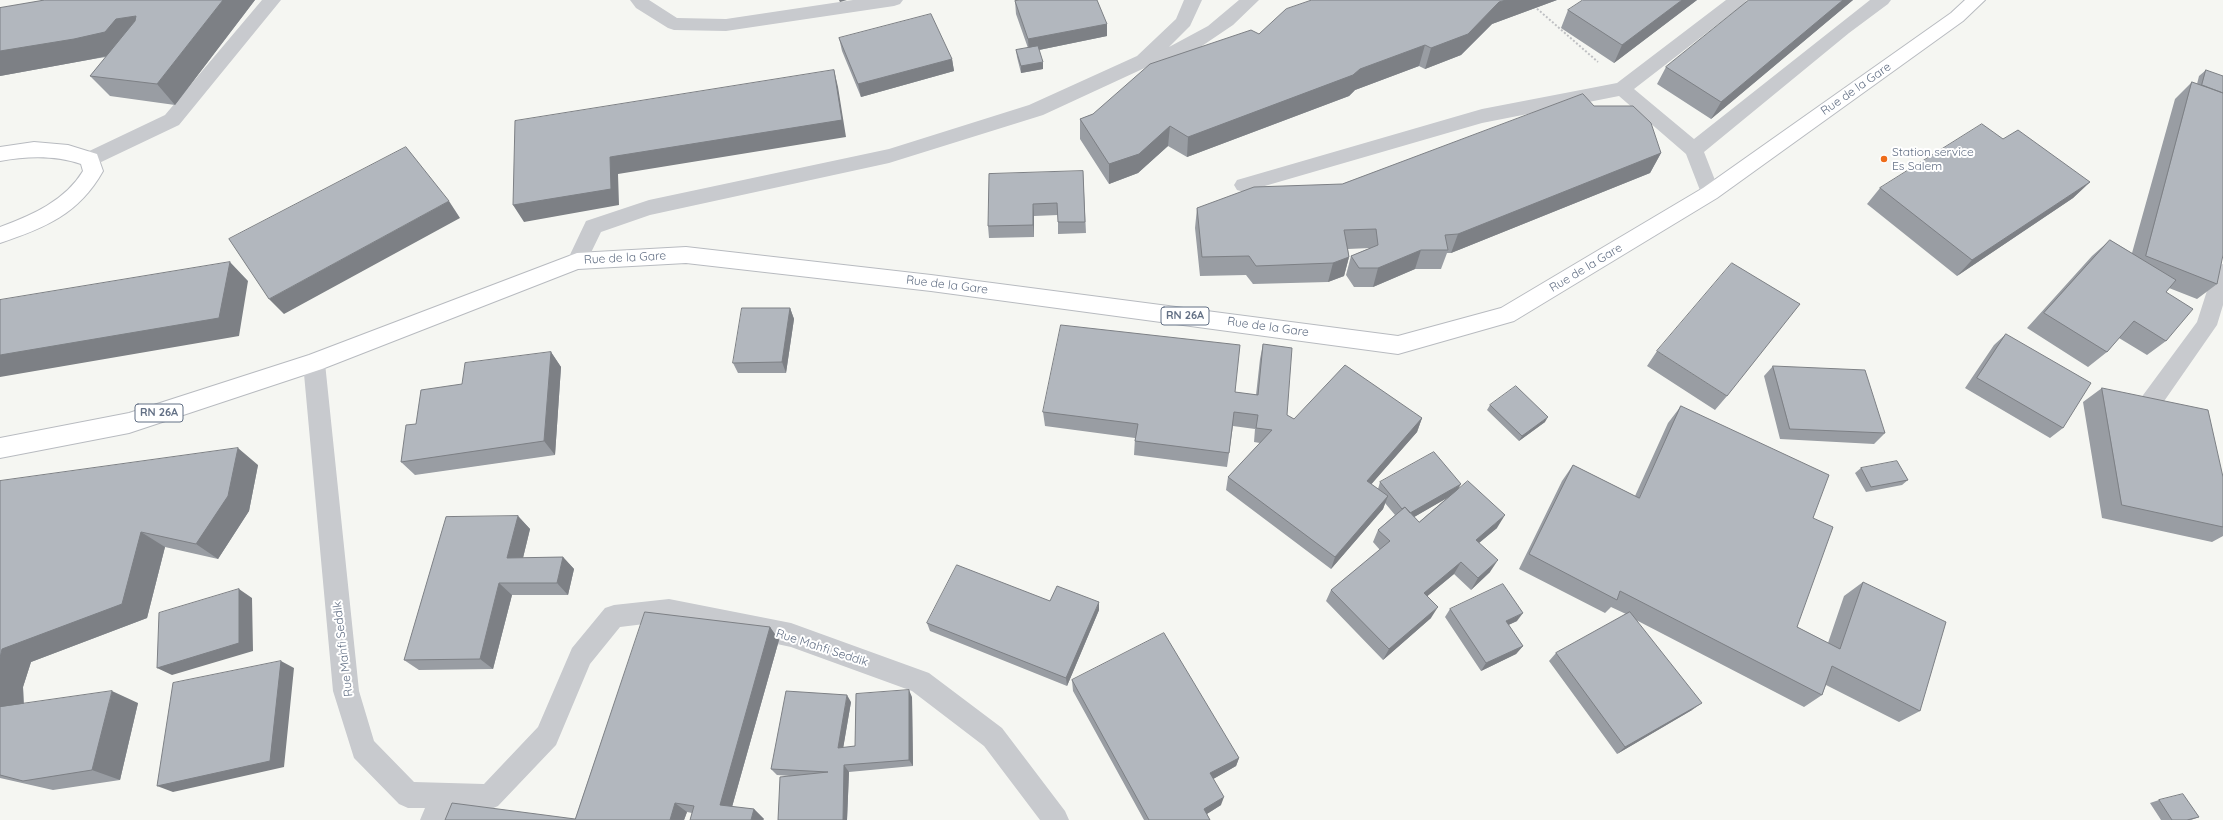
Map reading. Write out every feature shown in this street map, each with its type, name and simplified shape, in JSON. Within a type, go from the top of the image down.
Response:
[{"type":"main road","name":"Rue de la Gare","points":[[314,363],[577,261],[686,255],[931,283],[1398,345],[1507,315],[1710,193],[1950,22],[1976,0]]},
{"type":"main road","points":[[0,154],[49,150],[69,152],[90,159],[93,171],[86,185],[72,201],[49,215],[0,235]]},
{"type":"main road","name":"RN 26A","points":[[0,448],[129,423],[314,363]]},
{"type":"street","points":[[90,159],[172,120],[272,0]]},
{"type":"street","points":[[639,0],[642,4],[674,24],[719,25],[894,0]]},
{"type":"street","points":[[1142,60],[1184,22],[1193,0]]},
{"type":"street","points":[[577,261],[594,227],[649,208],[889,156],[1036,110],[1142,60],[1166,56],[1196,43],[1222,25],[1250,0]]},
{"type":"street","points":[[1244,185],[1482,116],[1622,89],[1738,0]]},
{"type":"street","points":[[1694,150],[1843,29],[1882,0]]},
{"type":"street","points":[[1622,89],[1694,150],[1710,193]]},
{"type":"street","points":[[2143,413],[2206,325],[2223,272]]},
{"type":"street","name":"Rue Mahfi Seddik","points":[[314,363],[346,691],[363,749],[408,795],[489,798],[547,736],[581,656],[614,616],[669,610],[791,635],[920,682],[993,737],[1056,820]]},
{"type":"street","points":[[433,820],[446,796]]},
{"type":"path","points":[[1533,5],[1601,65],[1622,89]]},
{"type":"building","points":[[45,0],[223,0],[157,84],[90,76],[135,21],[136,16],[116,19],[105,32],[74,39],[0,51],[0,8]]},
{"type":"building","points":[[1097,0],[1107,24],[1028,39],[1015,1]]},
{"type":"building","points":[[1312,0],[1506,0],[1499,2],[1468,34],[1431,48],[1425,45],[1360,69],[1353,75],[1188,137],[1170,126],[1139,154],[1109,164],[1080,119],[1093,114],[1150,64],[1251,30],[1259,34],[1286,9]]},
{"type":"building","points":[[1583,0],[1682,0],[1622,45],[1568,10]]},
{"type":"building","points":[[1749,0],[1843,0],[1721,102],[1666,67]]},
{"type":"building","points":[[931,14],[952,59],[858,84],[839,38]]},
{"type":"building","points":[[1038,46],[1043,62],[1021,66],[1016,50]]},
{"type":"building","points":[[834,70],[842,120],[610,157],[611,189],[513,205],[515,121]]},
{"type":"building","points":[[2206,70],[2223,76],[2223,93],[2202,85]]},
{"type":"building","points":[[2192,82],[2223,93],[2223,255],[2217,284],[2146,256]]},
{"type":"building","points":[[1583,94],[1594,106],[1633,106],[1651,123],[1661,153],[1458,234],[1445,235],[1448,250],[1421,250],[1378,268],[1359,268],[1351,256],[1378,245],[1376,229],[1344,230],[1349,257],[1333,263],[1256,266],[1249,256],[1202,257],[1197,208],[1254,187],[1342,184]]},
{"type":"building","points":[[1982,124],[2003,139],[2018,130],[2090,182],[1972,260],[1880,188]]},
{"type":"building","points":[[406,147],[449,201],[269,299],[229,239]]},
{"type":"building","points":[[1083,171],[1085,222],[1058,222],[1057,203],[1033,204],[1033,225],[988,226],[989,174]]},
{"type":"building","points":[[2110,240],[2176,280],[2166,292],[2193,309],[2166,341],[2134,321],[2107,352],[2044,313]]},
{"type":"building","points":[[230,262],[219,318],[0,355],[0,300]]},
{"type":"building","points":[[1732,263],[1800,304],[1727,396],[1657,351]]},
{"type":"building","points":[[742,308],[790,308],[782,362],[733,363]]},
{"type":"building","points":[[1061,325],[1240,345],[1235,392],[1258,395],[1263,344],[1292,348],[1287,415],[1294,419],[1345,365],[1422,418],[1367,481],[1388,496],[1335,557],[1228,477],[1272,430],[1256,428],[1258,415],[1234,412],[1229,453],[1135,441],[1138,424],[1043,412]]},
{"type":"building","points":[[2006,334],[2091,383],[2063,428],[1977,378]]},
{"type":"building","points":[[551,352],[544,441],[401,462],[406,425],[416,424],[421,390],[462,384],[465,363]]},
{"type":"building","points":[[1773,366],[1865,370],[1885,433],[1790,429]]},
{"type":"building","points":[[1516,386],[1548,417],[1522,436],[1490,405]]},
{"type":"building","points":[[2102,388],[2208,410],[2223,477],[2223,527],[2122,505]]},
{"type":"building","points":[[1681,406],[1829,475],[1813,518],[1833,527],[1797,627],[1840,649],[1863,582],[1946,622],[1920,711],[1832,666],[1822,695],[1620,591],[1617,600],[1529,554],[1573,465],[1639,498]]},
{"type":"building","points":[[238,448],[228,496],[196,544],[141,532],[122,604],[2,649],[0,658],[0,481]]},
{"type":"building","points":[[1434,452],[1461,484],[1410,513],[1405,507],[1402,509],[1380,482]]},
{"type":"building","points":[[1897,461],[1908,480],[1871,487],[1861,468]]},
{"type":"building","points":[[1468,481],[1505,515],[1476,540],[1498,560],[1478,578],[1461,562],[1424,593],[1438,607],[1389,649],[1331,590],[1390,541],[1378,530],[1405,507],[1419,522]]},
{"type":"building","points":[[518,516],[507,558],[563,557],[557,583],[499,583],[480,659],[404,660],[446,517]]},
{"type":"building","points":[[957,565],[1050,601],[1057,586],[1099,602],[1066,678],[927,623]]},
{"type":"building","points":[[1503,584],[1523,613],[1506,621],[1523,646],[1486,663],[1450,609]]},
{"type":"building","points":[[239,589],[239,643],[157,668],[159,613]]},
{"type":"building","points":[[645,612],[770,627],[720,805],[754,809],[751,820],[690,820],[694,806],[675,803],[670,820],[445,820],[452,803],[575,819]]},
{"type":"building","points":[[1630,612],[1702,703],[1625,747],[1556,653]]},
{"type":"building","points":[[1164,633],[1239,758],[1210,773],[1224,797],[1204,809],[1210,820],[1149,820],[1072,680]]},
{"type":"building","points":[[281,661],[270,761],[157,786],[173,683]]},
{"type":"building","points":[[909,690],[909,760],[844,765],[843,820],[778,820],[780,777],[828,772],[771,769],[786,691],[847,695],[838,748],[855,746],[856,694]]},
{"type":"building","points":[[112,691],[92,770],[23,781],[0,775],[0,707]]},
{"type":"building","points":[[2183,794],[2199,817],[2187,820],[2172,820],[2159,800]]},
{"type":"place","name":"Station service Es Salem","points":[[1884,159]]}]
